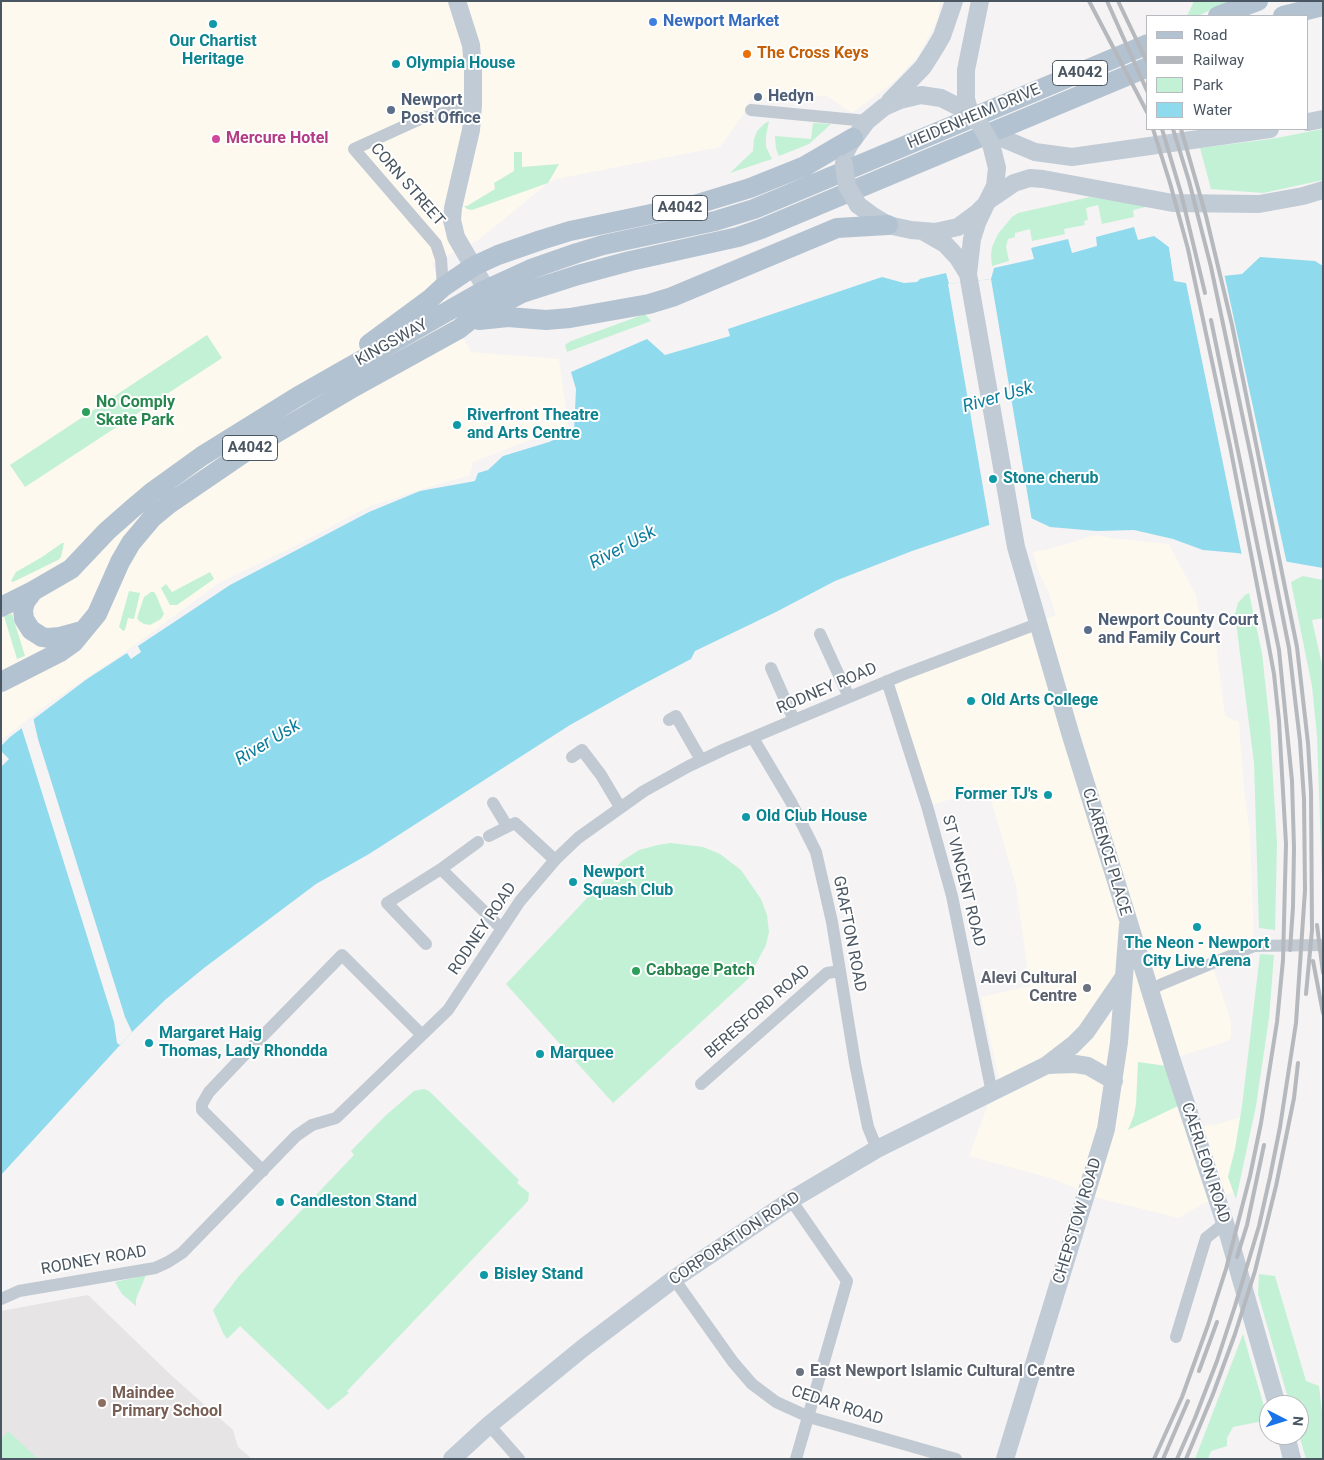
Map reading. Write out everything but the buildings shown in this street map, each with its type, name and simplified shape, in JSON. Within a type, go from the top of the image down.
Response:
[{"type":"main road","points":[[457,1],[471,44],[473,105],[471,130],[453,208],[452,220],[459,242],[474,266],[485,290],[482,307],[469,321]]},
{"type":"main road","points":[[954,1],[942,36],[922,67],[884,107],[867,121],[853,138],[846,151],[844,164],[847,186],[858,205],[888,225],[923,232],[942,231],[958,227],[1014,183],[1030,178],[1174,203],[1259,204],[1303,196],[1323,190]]},
{"type":"main road","points":[[971,116],[965,92],[966,70],[980,1]]},
{"type":"main road","points":[[1221,15],[1258,1]]},
{"type":"main road","points":[[1287,15],[1323,6]]},
{"type":"main road","name":"HEIDENHEIM DRIVE","points":[[800,189],[1146,45]]},
{"type":"main road","name":"HEIDENHEIM DRIVE","points":[[806,211],[1146,68]]},
{"type":"main road","points":[[884,107],[906,98],[921,95],[941,98],[954,104],[971,116],[997,141],[1035,152],[1072,157],[1263,130]]},
{"type":"main road","points":[[1309,122],[1323,119]]},
{"type":"main road","name":"A4042","points":[[296,397],[422,305],[442,287],[474,266],[498,255],[570,231],[694,205],[750,188],[805,166],[853,138]]},
{"type":"main road","points":[[969,278],[972,239],[977,223],[995,186],[997,141]]},
{"type":"main road","name":"KINGSWAY","points":[[1,607],[71,569],[107,531],[152,492],[202,456],[296,397],[485,290],[531,269],[577,252],[754,209],[800,189]]},
{"type":"main road","name":"KINGSWAY","points":[[7,679],[60,652],[74,642],[84,631],[92,622],[103,602],[131,543],[152,518],[169,504],[251,448],[354,387],[522,293],[578,274],[738,237],[806,211]]},
{"type":"main road","name":"A4042","points":[[469,321],[508,317],[546,320],[570,318],[649,304],[672,297],[837,228],[888,225]]},
{"type":"main road","points":[[923,232],[945,244],[958,258],[969,278]]},
{"type":"main road","points":[[459,242],[474,253],[498,255]]},
{"type":"main road","name":"CLARENCE PLACE","points":[[969,278],[1016,547],[1037,624],[1128,922],[1123,978],[1086,1032],[1073,1045],[1047,1065]]},
{"type":"main road","points":[[33,591],[27,598],[24,610],[24,619],[31,630],[42,637],[48,638],[84,631]]},
{"type":"main road","name":"CAERLEON ROAD","points":[[1128,922],[1225,1223],[1274,1395]]},
{"type":"main road","points":[[1123,978],[1150,990]]},
{"type":"main road","name":"CHEPSTOW ROAD","points":[[1005,1459],[1071,1238],[1106,1129],[1119,1042],[1123,978]]},
{"type":"main road","points":[[1047,1065],[1075,1064],[1088,1066],[1114,1081]]},
{"type":"main road","name":"CORPORATION ROAD","points":[[452,1459],[583,1348],[674,1280],[791,1200],[877,1149],[1047,1065]]},
{"type":"main road","points":[[1288,1445],[1292,1459]]},
{"type":"street","name":"CORN STREET","points":[[442,287],[441,259],[436,244],[354,148],[420,119],[473,105]]},
{"type":"street","points":[[751,110],[867,121]]},
{"type":"street","name":"CORN STREET","points":[[436,244],[459,242]]},
{"type":"street","name":"RODNEY ROAD","points":[[1,1299],[19,1291],[155,1268],[182,1253],[296,1136],[312,1125],[336,1118],[448,1010],[520,901],[555,860],[578,838],[620,807],[664,779],[701,760],[887,681],[1037,624]]},
{"type":"street","points":[[820,634],[849,697]]},
{"type":"street","points":[[771,668],[794,720]]},
{"type":"street","name":"ST VINCENT ROAD","points":[[887,681],[927,806],[952,896],[992,1093]]},
{"type":"street","points":[[669,720],[676,716],[701,760]]},
{"type":"street","name":"GRAFTON ROAD","points":[[753,738],[791,802],[816,852],[832,922],[855,1063],[868,1127],[877,1149]]},
{"type":"street","points":[[572,756],[582,750],[601,775],[620,807]]},
{"type":"street","points":[[493,803],[507,826]]},
{"type":"street","points":[[490,836],[515,823],[555,860]]},
{"type":"street","points":[[426,944],[387,902],[442,869],[478,842]]},
{"type":"street","points":[[442,869],[501,928]]},
{"type":"street","points":[[1150,990],[1254,946],[1323,945]]},
{"type":"street","points":[[263,1171],[202,1110],[202,1104],[209,1092],[342,955],[422,1034]]},
{"type":"street","name":"BERESFORD ROAD","points":[[701,1084],[827,973],[840,971]]},
{"type":"street","points":[[791,1200],[847,1281],[796,1459]]},
{"type":"street","points":[[1176,1337],[1206,1238],[1225,1223]]},
{"type":"street","name":"CEDAR ROAD","points":[[674,1280],[733,1362],[752,1384],[776,1402],[809,1417],[956,1459]]},
{"type":"street","points":[[489,1426],[519,1459]]},
{"type":"shaded area","points":[[1,1],[940,1],[938,19],[918,56],[894,82],[852,113],[827,96],[765,98],[755,96],[749,102],[745,112],[720,147],[556,179],[548,183],[477,241],[432,263],[456,324],[471,352],[559,359],[569,430],[530,440],[473,462],[470,475],[368,507],[295,546],[219,583],[118,657],[48,704],[1,740]]},
{"type":"shaded area","points":[[1095,535],[1169,544],[1196,596],[1200,616],[1214,628],[1225,716],[1239,722],[1244,790],[1250,833],[1254,946],[1212,964],[1231,1022],[1231,1037],[1228,1041],[1171,1059],[1195,1129],[1240,1117],[1228,1177],[1233,1192],[1200,1205],[1179,1218],[1098,1198],[1054,1179],[969,1156],[992,1093],[1001,1088],[981,997],[1030,986],[1016,886],[988,789],[927,806],[887,681],[1056,615],[1048,591],[1039,573],[1033,552],[1050,549]]},
{"type":"shaded area","name":"Maindee Primary School","points":[[88,1295],[172,1376],[233,1430],[238,1447],[252,1459],[1,1459],[1,1311]]},
{"type":"green space","points":[[1194,1],[1229,1],[1200,15],[1187,15]]},
{"type":"green space","points":[[769,121],[766,147],[772,159],[730,173],[753,151],[757,131]]},
{"type":"green space","points":[[813,123],[831,124],[809,144],[779,156],[776,149],[775,136],[811,139]]},
{"type":"green space","points":[[1323,129],[1323,180],[1263,193],[1211,189],[1200,148],[1271,139]]},
{"type":"green space","points":[[514,152],[522,152],[522,167],[559,164],[548,183],[472,210],[467,209],[464,206],[495,189],[494,183],[514,171]]},
{"type":"green space","points":[[1090,197],[1150,206],[1133,210],[1134,217],[1102,224],[1098,205],[1086,208],[1088,220],[1084,221],[1085,225],[1064,229],[1065,234],[1032,241],[1030,229],[1015,233],[1015,237],[1008,239],[1006,247],[1009,261],[992,266],[992,247],[998,234],[1012,217],[1018,213]]},
{"type":"green space","points":[[645,314],[651,321],[567,352],[565,345],[571,341]]},
{"type":"green space","points":[[207,335],[222,358],[25,487],[10,465]]},
{"type":"green space","points":[[64,543],[61,557],[58,560],[13,582],[11,581],[16,572]]},
{"type":"green space","points":[[210,572],[214,579],[177,605],[170,605],[161,588],[166,584],[172,592]]},
{"type":"green space","points":[[1303,576],[1323,580],[1323,618],[1312,620],[1323,669],[1323,907],[1317,736],[1312,686],[1291,582]]},
{"type":"green space","points":[[129,591],[140,593],[134,619],[128,618],[125,630],[123,631],[119,627]]},
{"type":"green space","points":[[154,592],[156,595],[164,614],[161,619],[150,625],[144,624],[137,618],[144,597]]},
{"type":"green space","points":[[1249,593],[1262,653],[1270,727],[1277,844],[1275,930],[1259,928],[1254,763],[1235,614],[1238,603]]},
{"type":"green space","points":[[12,614],[25,656],[17,659],[4,616]]},
{"type":"green space","name":"Cabbage Patch","points":[[671,843],[703,847],[720,854],[741,870],[761,899],[767,915],[769,932],[766,945],[748,979],[613,1103],[506,984],[622,861],[639,850]]},
{"type":"green space","points":[[1260,954],[1274,955],[1269,1018],[1256,1106],[1236,1199],[1228,1177],[1242,1106]]},
{"type":"green space","points":[[1138,1062],[1167,1066],[1178,1106],[1128,1130],[1136,1104]]},
{"type":"green space","points":[[424,1089],[429,1091],[519,1180],[517,1183],[529,1193],[528,1201],[347,1391],[349,1393],[328,1410],[240,1326],[227,1339],[213,1310],[239,1276],[354,1155],[351,1151],[384,1117],[414,1091]]},
{"type":"green space","points":[[1259,1274],[1275,1276],[1306,1381],[1319,1386],[1323,1421],[1323,1459],[1306,1459],[1302,1445],[1309,1445],[1309,1395],[1287,1395],[1258,1294]]},
{"type":"green space","points":[[146,1275],[136,1299],[136,1306],[122,1294],[115,1282]]},
{"type":"green space","points":[[1243,1334],[1261,1395],[1259,1395],[1259,1422],[1233,1427],[1227,1438],[1227,1446],[1211,1451],[1208,1459],[1195,1459]]},
{"type":"green space","points":[[8,1431],[38,1459],[1,1459],[1,1439]]},
{"type":"water","name":"River Usk","points":[[1134,227],[1138,240],[1154,236],[1169,247],[1175,281],[1242,274],[1260,257],[1315,261],[1323,266],[1323,568],[1237,553],[1203,550],[1173,539],[1134,530],[1097,531],[1050,527],[1031,518],[989,525],[912,551],[835,581],[695,651],[691,659],[570,725],[369,854],[316,884],[204,968],[165,1000],[132,1032],[1,1175],[1,767],[9,759],[1,751],[1,746],[10,737],[87,679],[127,653],[131,659],[141,652],[138,646],[230,585],[369,512],[420,491],[475,481],[478,473],[488,470],[503,456],[549,442],[574,431],[576,389],[571,372],[647,339],[665,355],[730,336],[728,329],[882,277],[904,283],[917,282],[920,279],[946,273],[949,284],[991,279],[994,268],[1034,259],[1031,248],[1068,239],[1072,253],[1097,246],[1096,237]]},
{"type":"pier","points":[[1164,240],[1171,246],[1176,278],[1224,273],[1287,564],[1242,556],[1186,283],[1174,281],[1169,247],[1165,244]]},
{"type":"pier","points":[[991,279],[1032,521],[990,528],[948,284]]},
{"type":"pier","points":[[33,717],[38,739],[125,1017],[132,1032],[120,1045],[117,1043],[114,1022],[21,726]]},
{"type":"railway","points":[[1089,1],[1146,110]]},
{"type":"railway","points":[[1107,1],[1146,89]]},
{"type":"railway","points":[[1118,1],[1146,60]]},
{"type":"railway","points":[[1153,130],[1188,249],[1230,446],[1267,636],[1274,674],[1279,721],[1286,844],[1283,960],[1277,1022],[1261,1123],[1250,1176],[1226,1269],[1208,1325],[1182,1397],[1154,1459]]},
{"type":"railway","points":[[1162,130],[1181,193],[1205,293]]},
{"type":"railway","points":[[1173,130],[1189,181],[1211,267],[1289,648],[1300,741],[1304,799],[1305,890],[1296,1023],[1280,1127],[1259,1226],[1217,1361],[1177,1459]]},
{"type":"railway","points":[[1181,130],[1206,216],[1232,325],[1297,647],[1308,743],[1311,792],[1312,930],[1306,994]]},
{"type":"railway","points":[[1211,320],[1279,650],[1292,781],[1294,848],[1290,950]]},
{"type":"railway","points":[[1317,925],[1323,973]]},
{"type":"railway","points":[[1313,961],[1323,1013]]},
{"type":"railway","points":[[1186,1459],[1213,1394],[1255,1271],[1276,1186],[1294,1098],[1298,1063]]},
{"type":"railway","points":[[1237,1257],[1247,1225],[1264,1145]]},
{"type":"railway","points":[[1199,1371],[1217,1322]]},
{"type":"railway","points":[[1163,1459],[1188,1401]]},
{"type":"place","name":"Newport Market","points":[[653,22]]},
{"type":"place","name":"Our Chartist Heritage","points":[[213,24]]},
{"type":"place","name":"The Cross Keys","points":[[747,54]]},
{"type":"place","name":"Olympia House","points":[[396,64]]},
{"type":"place","name":"Hedyn","points":[[758,97]]},
{"type":"place","name":"Newport Post Office","points":[[391,110]]},
{"type":"place","name":"Mercure Hotel","points":[[216,139]]},
{"type":"place","name":"No Comply Skate Park","points":[[86,412]]},
{"type":"place","name":"Riverfront Theatre and Arts Centre","points":[[457,425]]},
{"type":"place","name":"Stone cherub","points":[[993,479]]},
{"type":"place","name":"Newport County Court and Family Court","points":[[1088,630]]},
{"type":"place","name":"Old Arts College","points":[[971,701]]},
{"type":"place","name":"Former TJ's","points":[[1048,795]]},
{"type":"place","name":"Old Club House","points":[[746,817]]},
{"type":"place","name":"Newport Squash Club","points":[[573,882]]},
{"type":"place","name":"The Neon - Newport City Live Arena","points":[[1197,927]]},
{"type":"place","name":"Cabbage Patch","points":[[636,971]]},
{"type":"place","name":"Alevi Cultural Centre","points":[[1087,988]]},
{"type":"place","name":"Margaret Haig Thomas, Lady Rhondda","points":[[149,1043]]},
{"type":"place","name":"Marquee","points":[[540,1054]]},
{"type":"place","name":"Candleston Stand","points":[[280,1202]]},
{"type":"place","name":"Bisley Stand","points":[[484,1275]]},
{"type":"place","name":"East Newport Islamic Cultural Centre","points":[[800,1372]]},
{"type":"place","name":"Maindee Primary School","points":[[102,1403]]}]
